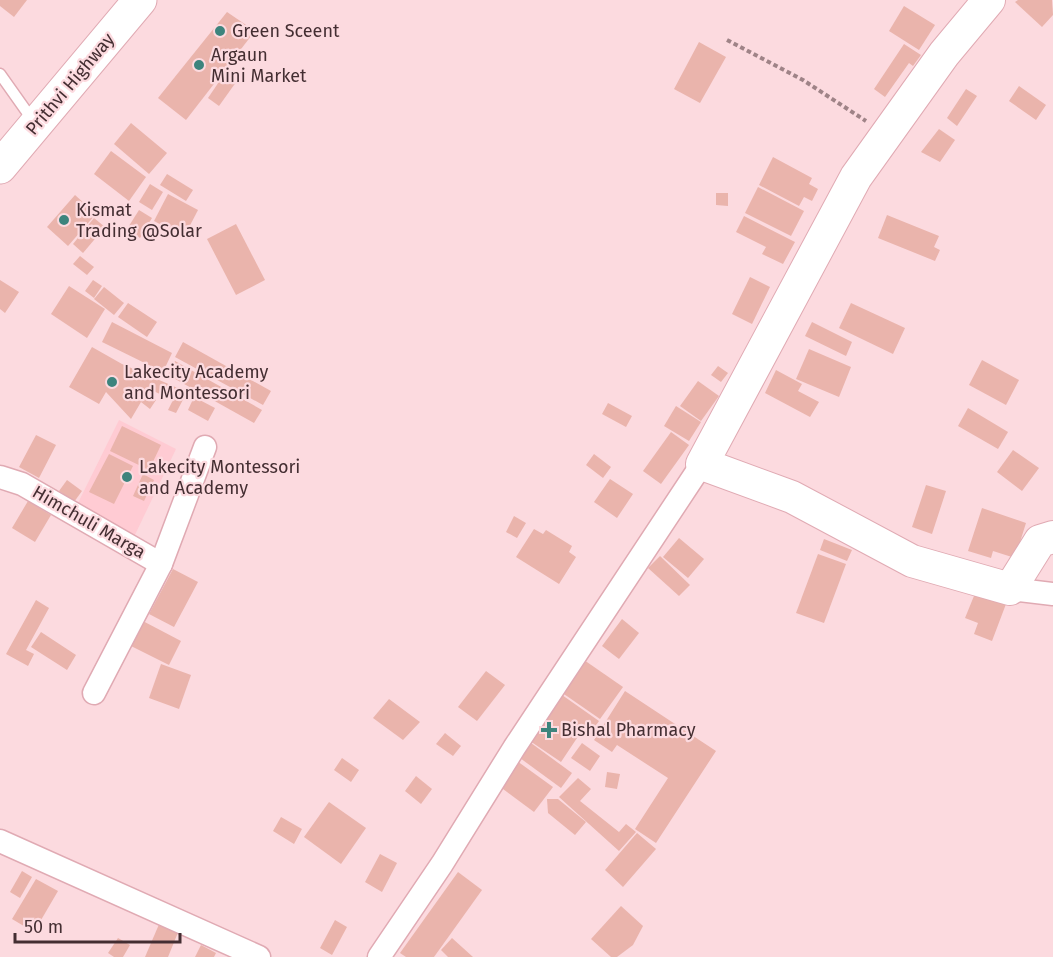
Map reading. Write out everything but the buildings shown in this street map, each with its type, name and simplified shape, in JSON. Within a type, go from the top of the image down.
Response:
[{"type":"highway","name":"Prithvi Highway","points":[[0,167],[140,0]]},
{"type":"main road","points":[[989,0],[944,54],[856,177],[702,464],[792,497],[912,561],[1010,589],[1049,533]]},
{"type":"street","name":"Himchuli Marga","points":[[0,477],[22,484],[161,564],[205,447]]},
{"type":"street","points":[[379,957],[702,464]]},
{"type":"street","points":[[94,693],[161,564]]},
{"type":"street","points":[[1010,589],[1053,594]]},
{"type":"street","points":[[0,841],[259,957]]},
{"type":"lane","points":[[0,74],[36,124]]},
{"type":"path","points":[[727,40],[803,80],[887,134]]},
{"type":"shaded area","name":"Lakecity Montessori and Academy","points":[[119,420],[176,449],[133,539],[77,505]]},
{"type":"place","name":"Green Sceent","points":[[220,31]]},
{"type":"place","name":"Argaun Mini Market","points":[[199,65]]},
{"type":"place","name":"Kismat Trading @Solar","points":[[64,220]]},
{"type":"place","name":"Lakecity Academy and Montessori","points":[[112,382]]},
{"type":"place","name":"Lakecity Montessori and Academy","points":[[127,477]]},
{"type":"place","name":"Bishal Pharmacy","points":[[549,730]]}]
